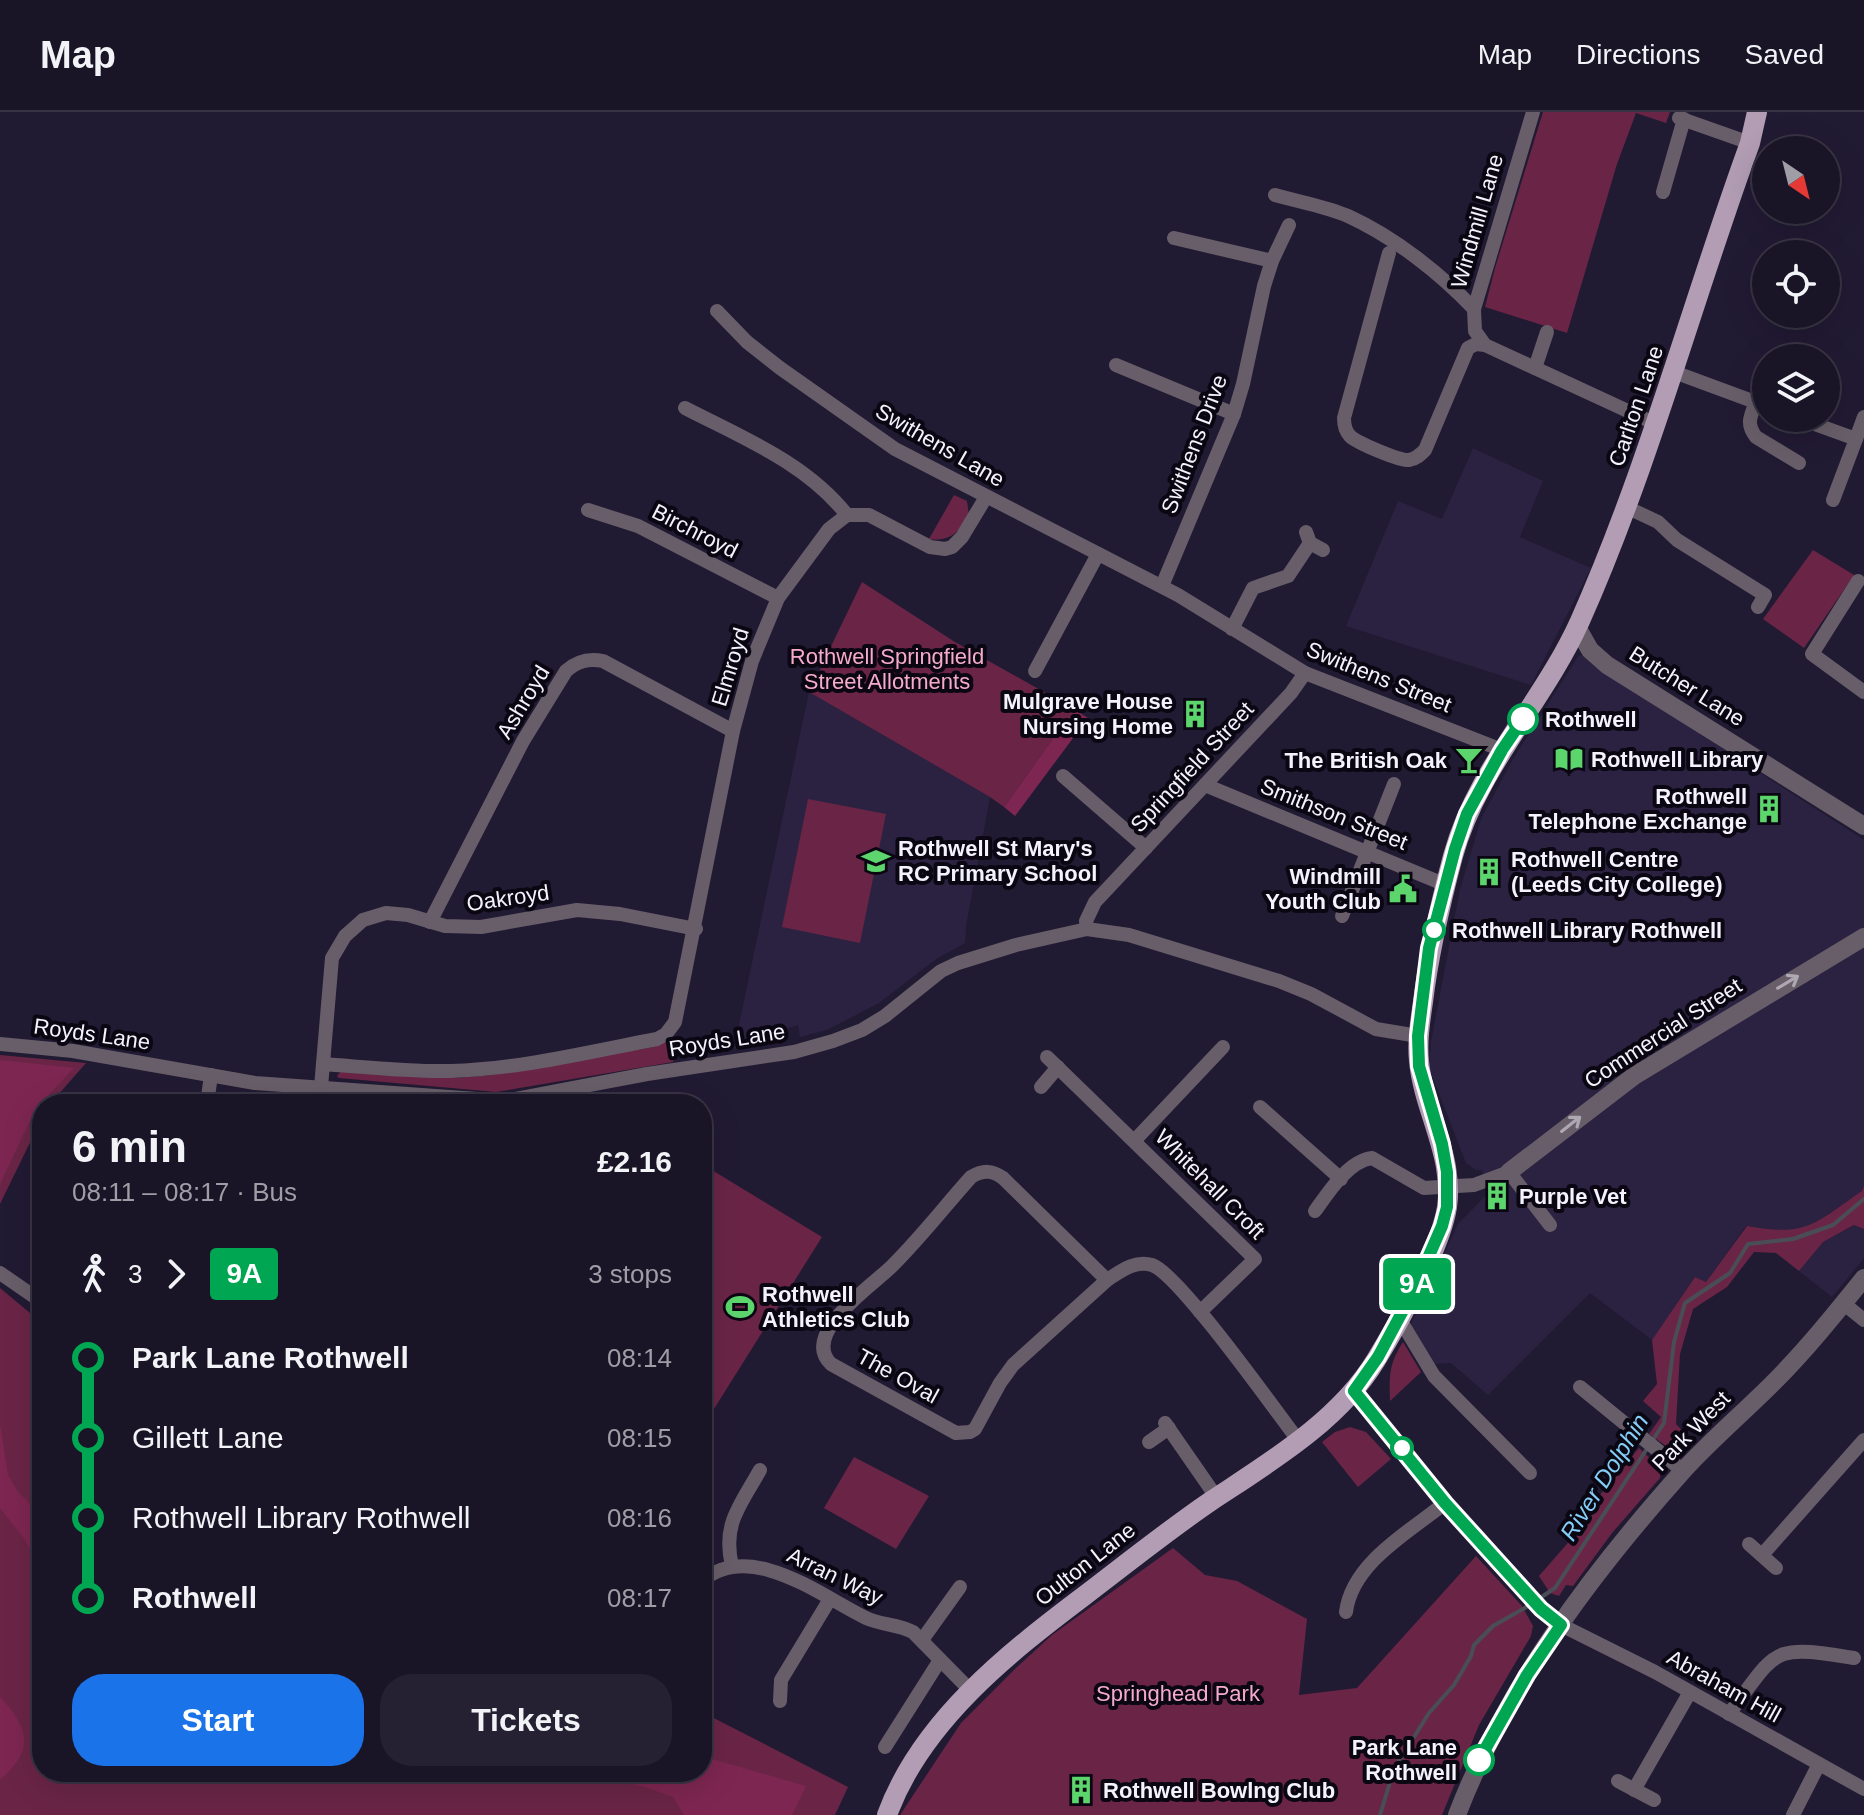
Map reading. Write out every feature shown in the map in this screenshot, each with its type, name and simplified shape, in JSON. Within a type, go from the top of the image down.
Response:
[{"type":"main road","name":"Carlton Lane","points":[[1418,1036],[1429,948],[1467,814],[1577,627],[1656,424],[1750,143],[1757,112]]},
{"type":"main road","name":"Oulton Lane","points":[[887,1815],[912,1764],[971,1691],[1055,1617],[1161,1536],[1298,1440],[1354,1391],[1378,1357],[1442,1226],[1447,1207],[1448,1188],[1442,1144],[1419,1066],[1418,1036]]},
{"type":"street","name":"Windmill Lane","points":[[1485,345],[1475,331],[1474,309],[1533,112]]},
{"type":"street","points":[[1663,192],[1681,118],[1703,119],[1750,143]]},
{"type":"street","points":[[1275,195],[1359,222],[1443,278],[1474,309]]},
{"type":"street","name":"Swithens Drive","points":[[1162,586],[1234,414],[1264,286],[1289,225]]},
{"type":"street","points":[[1174,238],[1272,261]]},
{"type":"street","points":[[1389,253],[1344,426],[1348,435],[1357,441],[1405,460],[1419,456],[1425,450],[1468,348],[1476,344],[1485,345],[1656,424]]},
{"type":"street","points":[[1385,273],[1399,279]]},
{"type":"street","name":"Swithens Lane","points":[[717,311],[747,342],[780,368],[895,449],[1162,586]]},
{"type":"street","points":[[1535,368],[1547,332]]},
{"type":"street","points":[[1116,365],[1234,414]]},
{"type":"street","points":[[1674,372],[1752,401]]},
{"type":"street","points":[[685,408],[783,458],[831,497],[847,515],[869,515],[930,547],[952,547],[962,537],[986,497]]},
{"type":"street","points":[[1752,416],[1749,420],[1751,431],[1756,437],[1802,465]]},
{"type":"street","points":[[1833,500],[1864,417]]},
{"type":"street","points":[[1414,430],[1429,438]]},
{"type":"street","points":[[1837,432],[1856,439]]},
{"type":"street","points":[[1626,507],[1658,522],[1677,540],[1765,595],[1758,607]]},
{"type":"street","name":"Birchroyd","points":[[588,510],[638,526],[778,598]]},
{"type":"street","name":"Elmroyd","points":[[672,1028],[696,929],[733,731],[752,661],[778,598],[829,529],[847,515]]},
{"type":"street","points":[[1232,629],[1253,588],[1288,576],[1313,542]]},
{"type":"street","points":[[1035,671],[1098,554]]},
{"type":"street","points":[[1858,581],[1812,654],[1864,692]]},
{"type":"street","name":"Swithens Street","points":[[1162,586],[1305,673],[1502,750]]},
{"type":"street","name":"Butcher Lane","points":[[1577,627],[1595,657],[1864,826]]},
{"type":"street","name":"Ashroyd","points":[[430,922],[523,741],[573,664],[593,659],[603,661],[733,731]]},
{"type":"street","name":"Springfield Street","points":[[1087,929],[1086,921],[1095,902],[1291,693],[1305,673]]},
{"type":"street","points":[[1063,776],[1146,848]]},
{"type":"street","points":[[1342,916],[1394,784]]},
{"type":"street","name":"Smithson Street","points":[[1205,785],[1446,885]]},
{"type":"street","name":"Oakroyd","points":[[321,1087],[332,958],[345,936],[363,920],[386,913],[462,927],[481,927],[577,910],[620,914],[696,929]]},
{"type":"street","name":"Royds Lane","points":[[542,1094],[647,1074],[794,1052],[862,1030],[905,1001],[941,971],[958,963],[1016,945],[1087,929],[1129,935],[1279,981],[1311,994],[1376,1029],[1418,1036]]},
{"type":"street","name":"Commercial Street","points":[[1448,1188],[1474,1185],[1509,1172],[1634,1076],[1864,937]]},
{"type":"street","name":"Royds Lane","points":[[323,1064],[449,1071],[514,1066],[657,1039],[672,1028]]},
{"type":"street","name":"Royds Lane","points":[[0,1044],[73,1051],[255,1083],[413,1094]]},
{"type":"street","name":"Whitehall Croft","points":[[1135,1140],[1223,1047]]},
{"type":"street","name":"Whitehall Croft","points":[[1041,1087],[1053,1062],[1261,1265],[1200,1312]]},
{"type":"street","points":[[208,1094],[211,1075]]},
{"type":"street","points":[[1260,1107],[1341,1179]]},
{"type":"street","points":[[1315,1211],[1341,1179],[1363,1159],[1372,1158],[1424,1188],[1448,1188]]},
{"type":"street","name":"The Oval","points":[[1107,1280],[1003,1178],[984,1171],[971,1177],[893,1265],[846,1305],[823,1343],[824,1355],[831,1364],[956,1433],[970,1432],[980,1423],[1013,1365],[1107,1280],[1133,1265],[1154,1266],[1163,1271],[1200,1312],[1298,1440]]},
{"type":"street","points":[[1509,1172],[1550,1225]]},
{"type":"street","points":[[0,1273],[32,1295]]},
{"type":"street","name":"Park West","points":[[1457,1815],[1494,1733],[1561,1625],[1621,1544],[1683,1471],[1774,1382],[1864,1278]]},
{"type":"street","points":[[1843,1303],[1864,1320]]},
{"type":"street","points":[[1399,1318],[1434,1376],[1530,1473]]},
{"type":"street","points":[[1580,1387],[1683,1471]]},
{"type":"street","name":"Abraham Hill","points":[[1354,1391],[1445,1503],[1541,1609],[1561,1625],[1690,1692],[1864,1789]]},
{"type":"street","points":[[1149,1442],[1167,1426],[1217,1498]]},
{"type":"street","points":[[1762,1555],[1864,1440]]},
{"type":"street","points":[[712,1573],[732,1566],[728,1548],[729,1529],[760,1470]]},
{"type":"street","points":[[1345,1613],[1348,1598],[1360,1574],[1445,1503]]},
{"type":"street","points":[[1749,1544],[1776,1568]]},
{"type":"street","name":"Arran Way","points":[[732,1566],[764,1567],[868,1619],[902,1626],[922,1640],[971,1691]]},
{"type":"street","points":[[922,1640],[956,1584],[974,1597]]},
{"type":"street","points":[[780,1701],[781,1680],[830,1599]]},
{"type":"street","points":[[1729,1714],[1768,1662],[1780,1653],[1800,1650],[1854,1658]]},
{"type":"street","points":[[885,1747],[940,1660]]},
{"type":"street","points":[[769,1670],[781,1680]]},
{"type":"street","points":[[1634,1790],[1690,1692]]},
{"type":"street","points":[[1793,1815],[1819,1764]]},
{"type":"street","points":[[1618,1781],[1654,1800]]},
{"type":"shaded area","points":[[1473,448],[1543,481],[1520,537],[1591,568],[1531,685],[1346,626],[1398,501],[1442,519]]},
{"type":"shaded area","points":[[1579,655],[1587,657],[1618,681],[1864,840],[1864,1186],[1862,1191],[1808,1228],[1781,1232],[1746,1226],[1706,1282],[1695,1277],[1652,1340],[1590,1293],[1488,1395],[1451,1363],[1432,1364],[1410,1326],[1458,1224],[1490,1191],[1482,1170],[1476,1170],[1466,1163],[1429,1068],[1431,1042],[1460,889],[1481,819],[1513,759]]},
{"type":"shaded area","name":"Rothwell St Mary's RC Primary School","points":[[809,692],[990,797],[965,943],[936,959],[879,1003],[827,1030],[800,1037],[798,1025],[785,1029],[785,1038],[734,1048]]},
{"type":"shaded area","points":[[1074,709],[1088,718],[1015,816],[1004,807]]},
{"type":"shaded area","points":[[0,1060],[74,1068],[49,1094],[32,1094],[32,1116],[0,1184]]},
{"type":"shaded area","points":[[1855,1225],[1864,1229],[1864,1258],[1832,1297],[1799,1271],[1823,1242]]},
{"type":"shaded area","points":[[0,1424],[8,1475],[18,1492],[32,1506],[32,1552],[0,1508]]},
{"type":"shaded area","points":[[0,1697],[17,1718],[24,1738],[19,1758],[0,1779]]},
{"type":"shaded area","points":[[712,1759],[806,1786],[792,1815],[684,1815],[673,1797],[626,1782],[712,1782]]},
{"type":"green space","points":[[1543,112],[1670,112],[1666,123],[1636,113],[1617,164],[1567,333],[1485,307]]},
{"type":"green space","points":[[954,495],[967,501],[969,515],[953,534],[943,539],[929,539]]},
{"type":"green space","points":[[1813,550],[1854,575],[1804,648],[1763,619]]},
{"type":"green space","name":"Rothwell Springfield Street Allotments","points":[[862,582],[955,642],[1074,709],[1004,807],[809,692]]},
{"type":"green space","points":[[808,799],[886,814],[860,943],[782,927]]},
{"type":"green space","points":[[672,1042],[673,1062],[496,1092],[337,1076],[341,1071],[456,1078],[492,1075],[653,1047]]},
{"type":"green space","points":[[0,1055],[86,1063],[59,1094],[32,1094],[32,1138],[0,1204]]},
{"type":"green space","name":"Rothwell Athletics Club","points":[[712,1170],[822,1237],[712,1412]]},
{"type":"green space","points":[[1864,1186],[1864,1229],[1854,1225],[1823,1242],[1799,1271],[1776,1253],[1754,1252],[1727,1287],[1693,1309],[1680,1354],[1676,1424],[1694,1443],[1686,1451],[1676,1453],[1649,1434],[1661,1417],[1643,1401],[1657,1384],[1652,1340],[1695,1277],[1706,1282],[1747,1226],[1784,1230],[1809,1225],[1862,1191]]},
{"type":"green space","points":[[0,1288],[32,1315],[32,1782],[712,1782],[712,1717],[848,1787],[835,1815],[0,1815]]},
{"type":"green space","points":[[1403,1342],[1421,1372],[1390,1401],[1391,1370]]},
{"type":"green space","points":[[1350,1427],[1366,1432],[1391,1459],[1358,1487],[1322,1442],[1335,1432]]},
{"type":"green space","points":[[1639,1448],[1660,1468],[1660,1478],[1612,1533],[1573,1586],[1566,1585],[1559,1596],[1550,1593],[1539,1576],[1573,1537],[1570,1531]]},
{"type":"green space","points":[[854,1457],[929,1496],[896,1549],[824,1508]]},
{"type":"green space","name":"Springhead Park","points":[[1173,1548],[1205,1575],[1237,1581],[1307,1619],[1299,1695],[1357,1688],[1476,1556],[1522,1606],[1533,1626],[1531,1636],[1479,1725],[1442,1815],[900,1815],[961,1723],[1016,1668],[1052,1635]]},
{"type":"waterway","name":"River Dolphin","points":[[1537,1600],[1555,1588],[1664,1423],[1674,1342],[1685,1303],[1730,1273],[1748,1244],[1793,1239],[1833,1225],[1864,1199]]},
{"type":"waterway","name":"River Dolphin","points":[[1380,1815],[1394,1769],[1429,1713],[1454,1685],[1474,1645],[1493,1626],[1530,1605]]},
{"type":"bus line","name":"9A","points":[[1479,1760],[1527,1675],[1561,1625],[1541,1609],[1445,1503],[1354,1391],[1378,1357],[1414,1290],[1447,1207],[1447,1172],[1442,1144],[1419,1066],[1418,1036],[1429,948],[1467,814],[1523,719]]},
{"type":"place","name":"Mulgrave House Nursing Home","points":[[1195,714]]},
{"type":"place","name":"Rothwell","points":[[1523,719]]},
{"type":"place","name":"Rothwell Library","points":[[1569,759]]},
{"type":"place","name":"The British Oak","points":[[1469,760]]},
{"type":"place","name":"Rothwell Telephone Exchange","points":[[1769,809]]},
{"type":"place","name":"Rothwell St Mary's RC Primary School","points":[[876,861]]},
{"type":"place","name":"Rothwell Centre (Leeds City College)","points":[[1489,872]]},
{"type":"place","name":"Windmill Youth Club","points":[[1403,889]]},
{"type":"place","name":"Rothwell Library Rothwell","points":[[1434,930]]},
{"type":"place","name":"Purple Vet","points":[[1497,1196]]},
{"type":"place","name":"Rothwell Athletics Club","points":[[740,1307]]},
{"type":"place","name":"Park Lane Rothwell","points":[[1479,1760]]},
{"type":"place","name":"Rothwell Bowlng Club","points":[[1081,1790]]}]
